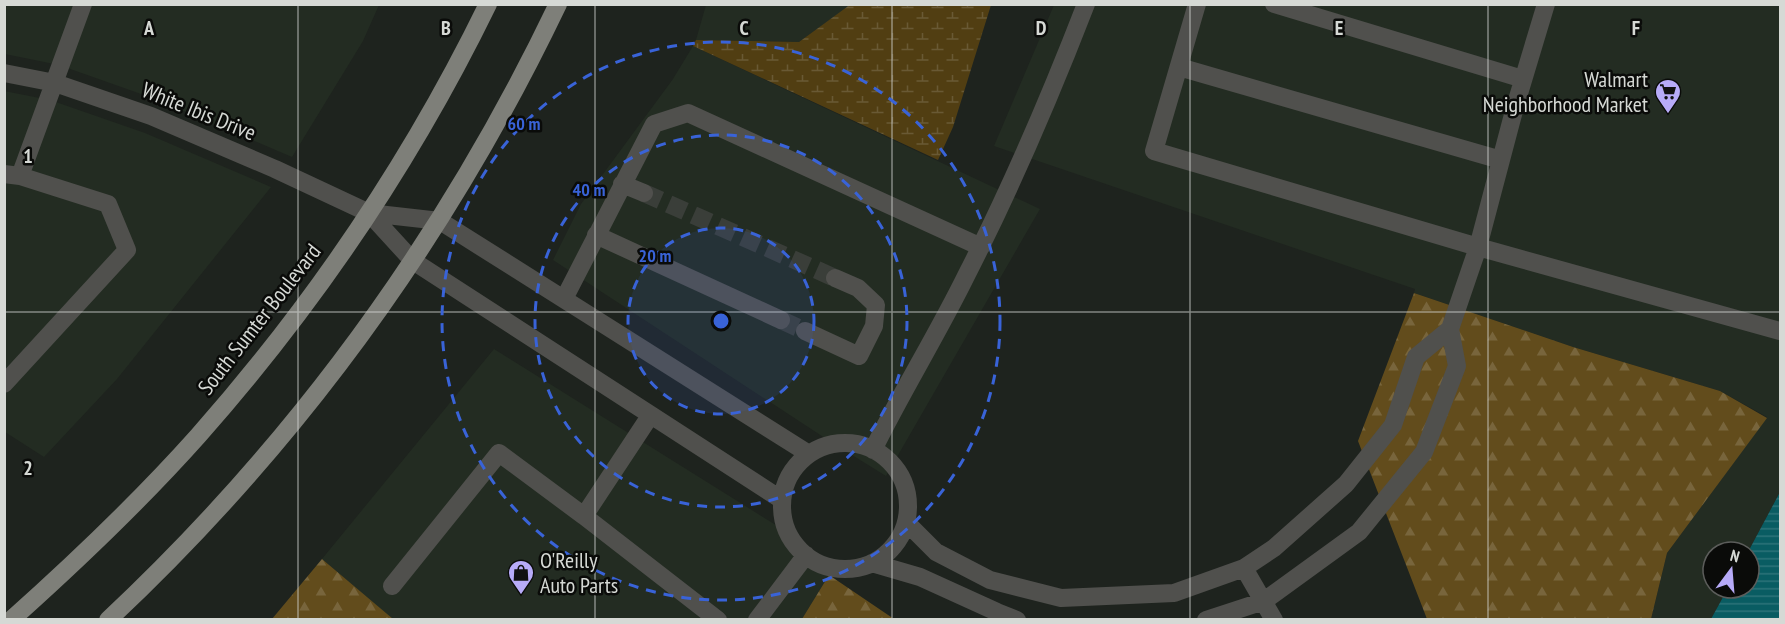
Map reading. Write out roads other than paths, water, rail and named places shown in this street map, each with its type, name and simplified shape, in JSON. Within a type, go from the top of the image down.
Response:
[{"type":"main road","name":"South Sumter Boulevard","points":[[11,620],[74,564],[198,435],[309,299],[369,213],[422,130],[488,4]]},
{"type":"main road","points":[[108,620],[182,547],[257,465],[373,321],[440,221],[485,147],[558,4]]},
{"type":"street","points":[[4,384],[127,250],[108,204],[12,175],[55,83],[83,4]]},
{"type":"street","points":[[873,450],[1008,192],[1058,77],[1086,4]]},
{"type":"street","points":[[1197,4],[1154,151],[1478,247],[1780,331]]},
{"type":"street","points":[[1274,4],[1523,79]]},
{"type":"street","points":[[1206,620],[1264,601],[1359,532],[1425,452],[1457,366],[1450,329],[1478,247],[1523,79],[1546,4]]},
{"type":"street","points":[[1179,67],[1501,160]]},
{"type":"street","name":"White Ibis Drive","points":[[4,73],[55,83],[151,116],[275,169],[369,213]]},
{"type":"street","points":[[564,299],[654,124],[688,113],[981,247]]},
{"type":"street","points":[[622,184],[644,193]]},
{"type":"street","points":[[369,213],[440,221],[809,454]]},
{"type":"street","points":[[369,213],[413,261],[782,500]]},
{"type":"street","points":[[596,235],[781,320]]},
{"type":"street","points":[[805,331],[859,356],[874,326],[876,305],[858,288],[835,278]]},
{"type":"street","points":[[906,522],[936,552],[990,580],[1061,598],[1174,593],[1244,568],[1274,548],[1346,484],[1393,425],[1416,357],[1450,329]]},
{"type":"street","points":[[584,516],[650,416]]},
{"type":"street","points":[[841,443],[857,444],[873,450],[890,463],[902,480],[908,501],[906,522],[899,539],[872,563],[856,568],[838,568],[821,564],[806,555],[791,540],[783,521],[782,500],[786,482],[796,466],[809,454],[824,446],[841,443]]},
{"type":"street","points":[[392,586],[499,453],[718,620]]},
{"type":"street","points":[[757,620],[806,555]]},
{"type":"street","points":[[872,563],[920,577],[1017,620]]},
{"type":"street","points":[[1244,568],[1274,620]]},
{"type":"water","points":[[1780,492],[1780,619],[1711,619],[1721,600],[1761,600],[1761,540],[1754,540]]},
{"type":"tunnel","points":[[644,193],[835,278]]},
{"type":"tunnel","points":[[781,320],[805,331]]},
{"type":"place","name":"Walmart Neighborhood Market","points":[[1668,115]]},
{"type":"place","name":"O'Reilly Auto Parts","points":[[521,596]]}]
